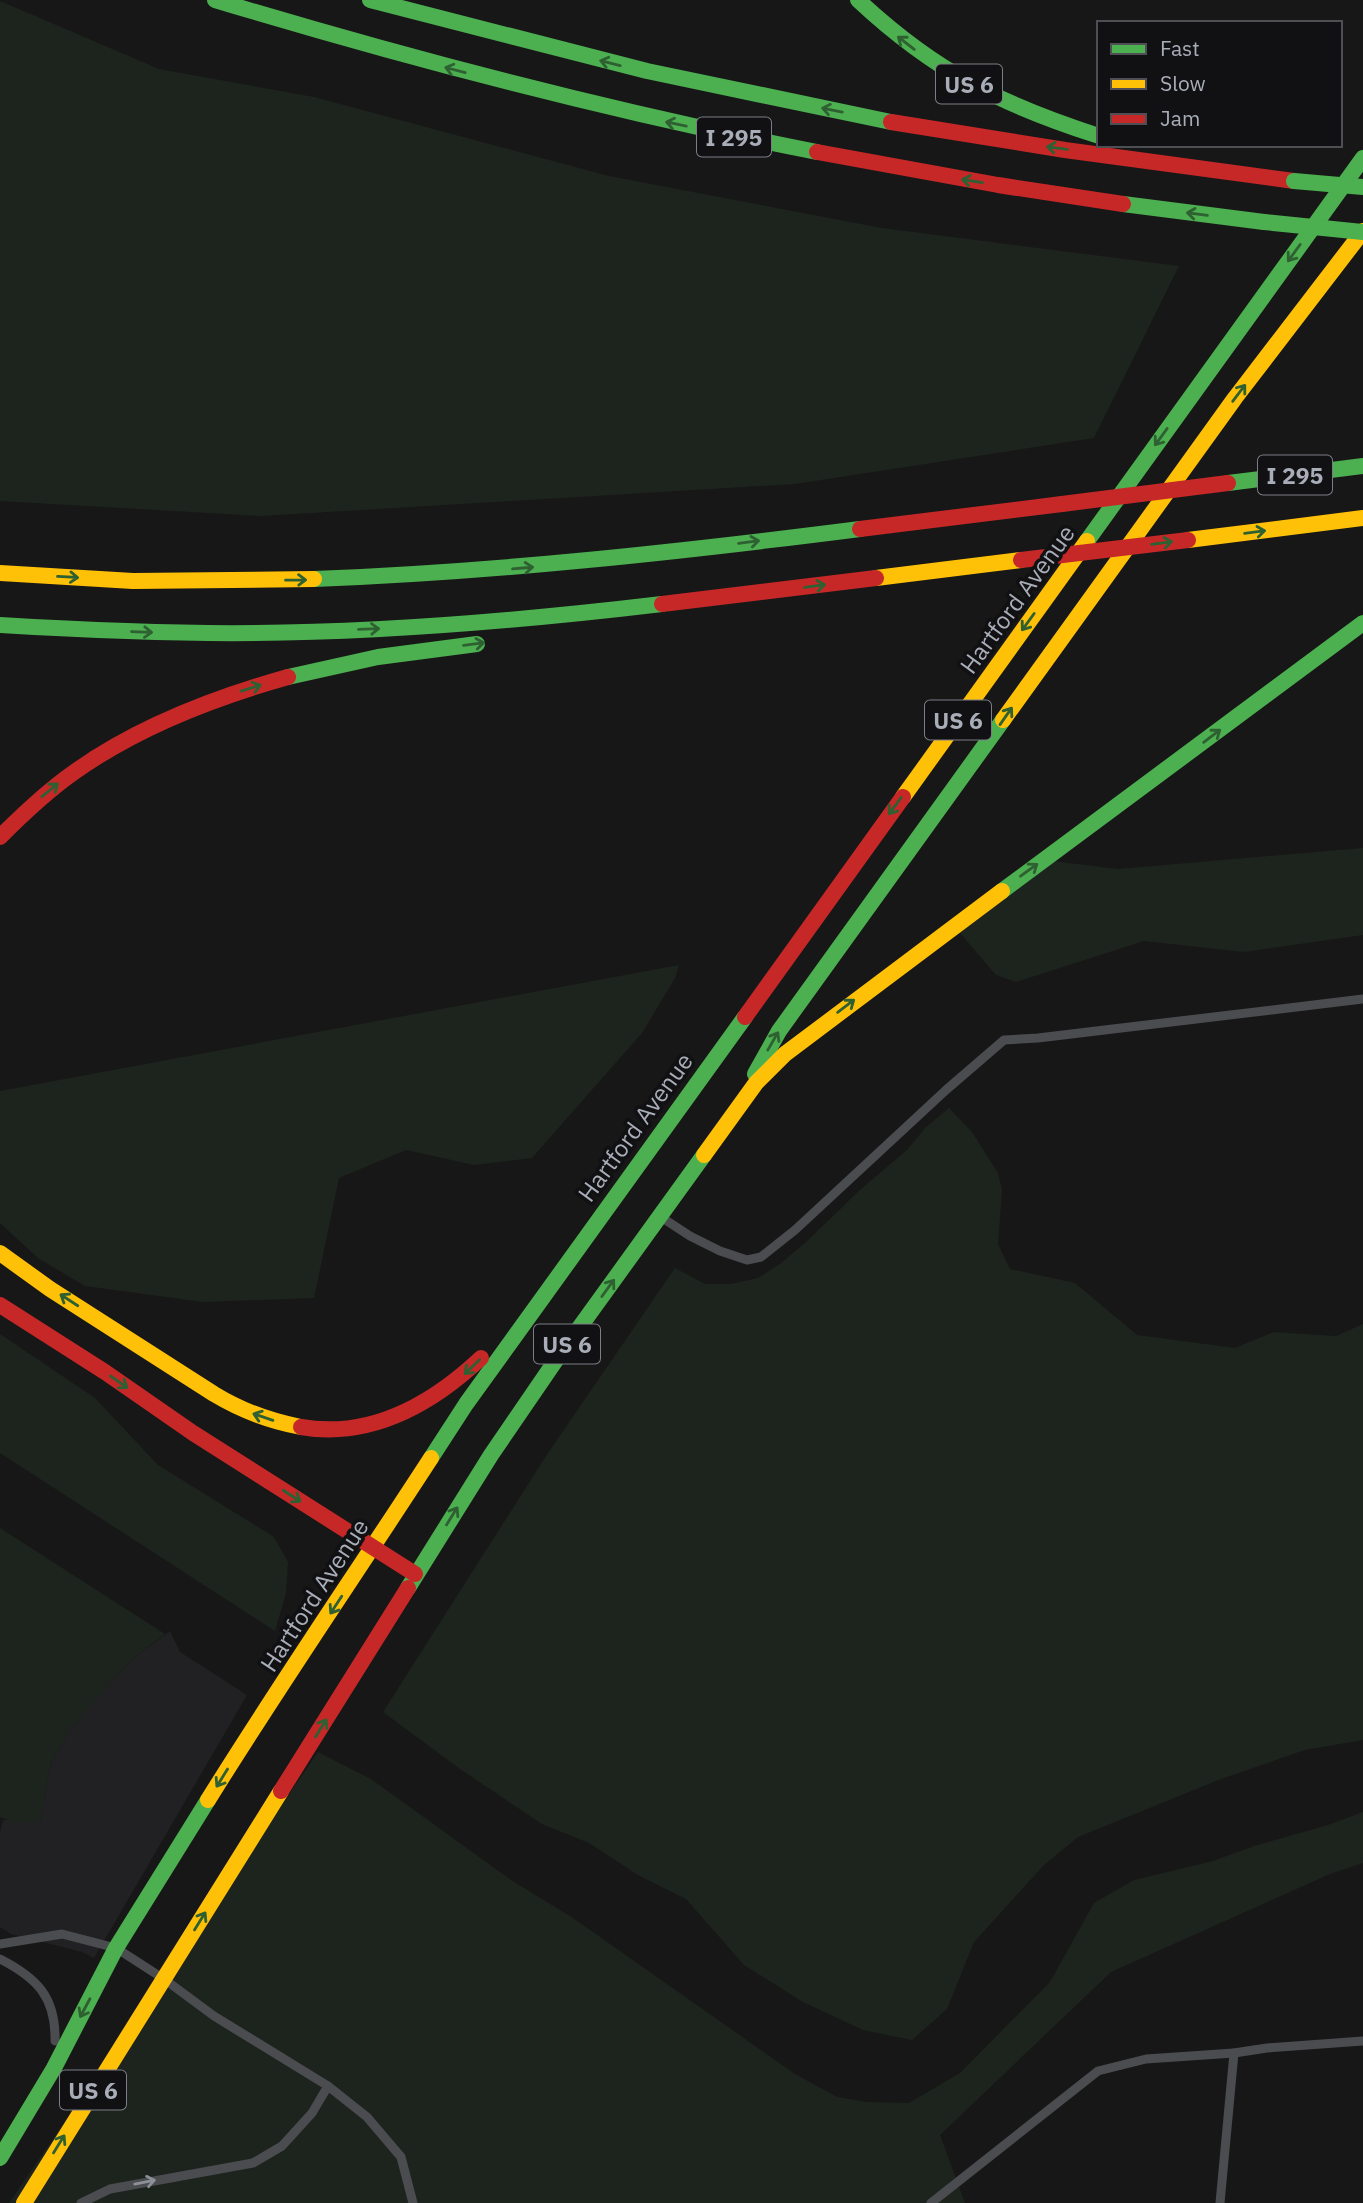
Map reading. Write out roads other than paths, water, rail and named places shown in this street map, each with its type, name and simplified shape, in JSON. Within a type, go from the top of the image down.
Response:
[{"type":"main road","name":"I 295","points":[[215,0],[447,68],[691,128],[965,180],[1264,222],[1363,231]]},
{"type":"main road","points":[[370,0],[631,68],[852,114],[1001,141],[1294,181],[1363,187]]},
{"type":"main road","name":"US 6","points":[[858,0],[902,40],[959,79],[1031,114],[1097,135]]},
{"type":"main road","points":[[1145,147],[1294,181]]},
{"type":"main road","name":"Hartford Avenue","points":[[0,2158],[54,2068],[116,1948],[255,1724],[466,1404],[1363,158]]},
{"type":"main road","points":[[728,1121],[779,1031],[1211,431],[1363,231]]},
{"type":"main road","name":"I 295","points":[[0,573],[236,582],[461,573],[612,559],[1363,466]]},
{"type":"main road","points":[[0,625],[226,633],[522,620],[1363,518]]},
{"type":"main road","points":[[584,629],[778,590]]},
{"type":"main road","name":"US 6","points":[[24,2203],[415,1574],[517,1416],[762,1077],[802,1039],[1363,624]]},
{"type":"main road","points":[[0,837],[36,801],[94,758],[200,706],[275,681],[346,663],[499,641]]},
{"type":"main road","points":[[0,1253],[241,1409],[281,1423],[322,1429],[382,1423],[435,1398],[478,1362],[552,1281]]},
{"type":"main road","points":[[0,1305],[105,1372],[193,1433],[415,1574]]},
{"type":"lane","points":[[660,1216],[690,1236],[720,1251],[747,1260],[761,1257],[795,1230],[1004,1040],[1363,999]]},
{"type":"lane","points":[[0,1944],[62,1934],[116,1948],[214,2016],[328,2086],[367,2116],[401,2157],[413,2203]]},
{"type":"lane","points":[[0,1959],[37,1982],[46,1995],[55,2032],[54,2068]]},
{"type":"lane","points":[[931,2203],[1098,2071],[1146,2059],[1363,2041]]},
{"type":"lane","points":[[1220,2203],[1234,2053]]},
{"type":"lane","points":[[81,2203],[110,2189],[253,2163],[282,2146],[312,2113],[328,2086]]}]
